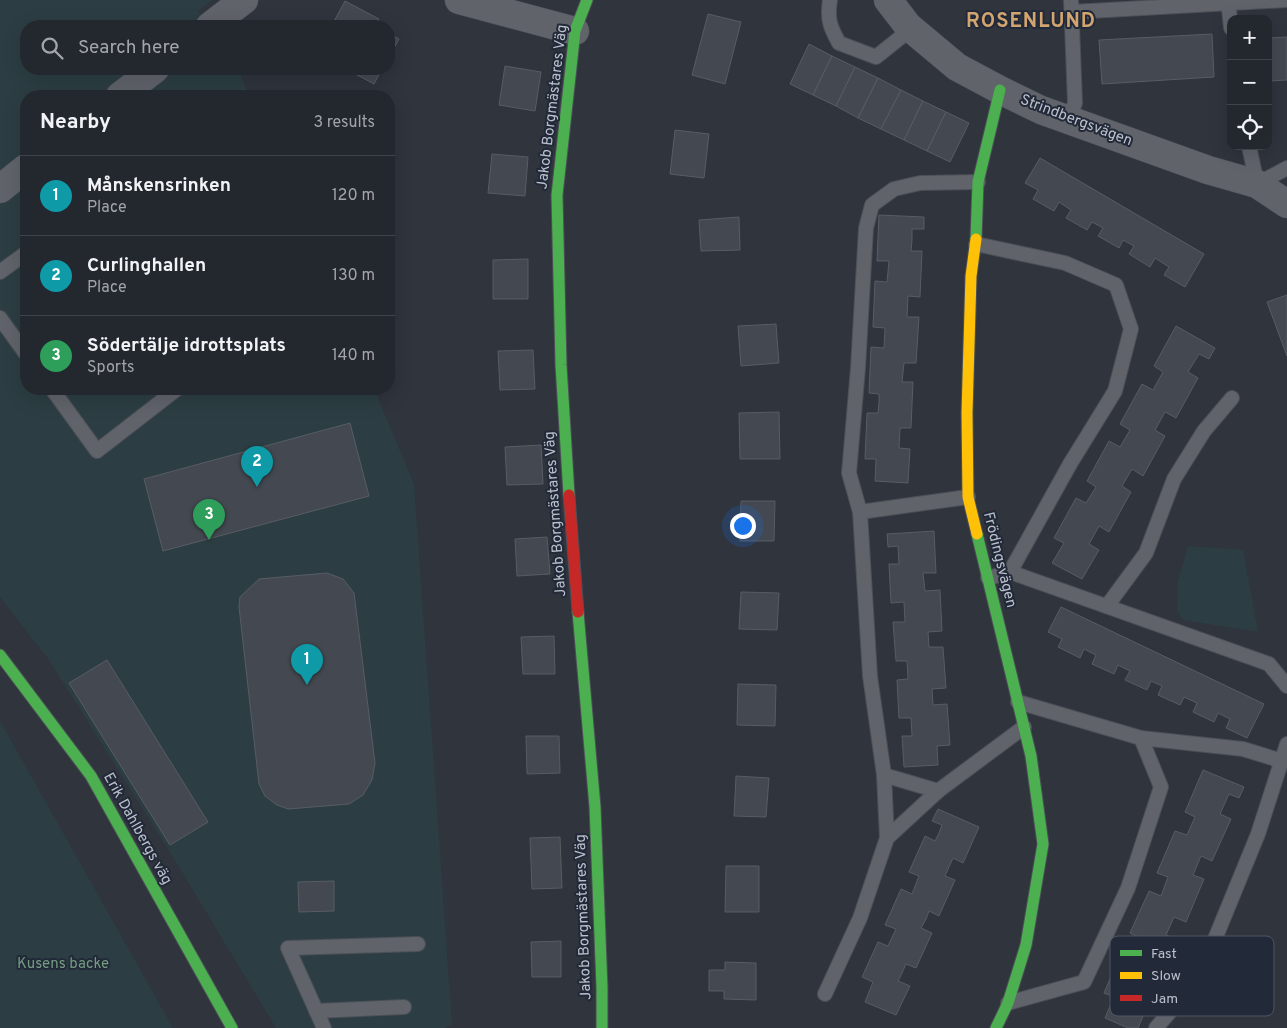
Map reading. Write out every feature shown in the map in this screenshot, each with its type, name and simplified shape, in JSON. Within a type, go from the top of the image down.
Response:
[{"type":"street","points":[[218,20],[244,0]]},
{"type":"street","points":[[458,0],[575,31]]},
{"type":"street","name":"Jakob Borgmästares Väg","points":[[587,0],[575,31],[557,195],[561,365],[572,547],[595,808],[602,1028]]},
{"type":"street","name":"Strindbergsvägen","points":[[888,0],[911,29],[957,67],[1000,90],[1041,110],[1208,170],[1257,184],[1287,204]]},
{"type":"street","points":[[128,90],[147,75]]},
{"type":"street","name":"Frödingsvägen","points":[[996,1028],[1008,1003],[1026,945],[1043,844],[1031,756],[968,496],[967,383],[971,276],[976,244],[978,182],[1000,90]]},
{"type":"street","points":[[0,189],[20,173]]},
{"type":"street","name":"Erik Dahlbergs väg","points":[[0,655],[90,776],[232,1028]]},
{"type":"lane","points":[[830,0],[830,26],[839,43],[876,57],[911,29]]},
{"type":"lane","points":[[1069,119],[1075,103],[1072,6],[1287,0]]},
{"type":"lane","points":[[1228,2],[1230,15]]},
{"type":"lane","points":[[1250,150],[1257,184],[1287,168]]},
{"type":"lane","points":[[825,994],[860,918],[887,838],[884,775],[870,676],[860,512],[848,473],[858,368],[866,228],[872,204],[894,189],[920,183],[978,182]]},
{"type":"lane","points":[[976,244],[1065,263],[1116,285],[1131,329],[1116,392],[1070,464],[1010,572]]},
{"type":"lane","points":[[0,272],[20,257]]},
{"type":"lane","points":[[0,318],[20,341]]},
{"type":"lane","points":[[57,395],[97,451],[169,395]]},
{"type":"lane","points":[[1108,606],[1146,553],[1174,479],[1204,431],[1232,398]]},
{"type":"lane","points":[[860,512],[968,496]]},
{"type":"lane","points":[[988,578],[1010,572],[1269,664],[1287,686]]},
{"type":"lane","points":[[1018,702],[1141,738],[1243,749],[1282,761]]},
{"type":"lane","points":[[887,838],[938,791],[1024,727]]},
{"type":"lane","points":[[1008,1003],[1084,982],[1128,888],[1161,787],[1141,738]]},
{"type":"lane","points":[[1216,936],[1258,834],[1287,744]]},
{"type":"lane","points":[[884,775],[938,791]]},
{"type":"lane","points":[[324,1028],[288,948],[418,944]]},
{"type":"lane","points":[[316,1011],[404,1007]]},
{"type":"lane","points":[[1156,1028],[1166,1016]]},
{"type":"green space","points":[[0,0],[212,0],[198,11],[206,20],[20,20],[20,75],[240,75],[247,90],[20,90],[20,395],[377,395],[414,484],[452,1024],[445,1028],[276,1028],[173,857],[49,660],[0,597]]},
{"type":"green space","points":[[1188,546],[1243,550],[1258,632],[1183,620],[1177,610],[1178,581]]},
{"type":"green space","name":"Kusens backe","points":[[0,721],[173,1028],[0,1028]]},
{"type":"building","points":[[345,1],[379,19],[378,20],[335,20]]},
{"type":"building","points":[[708,14],[741,22],[725,84],[692,75]]},
{"type":"building","points":[[1212,34],[1214,77],[1102,84],[1099,40]]},
{"type":"building","points":[[395,37],[399,39],[395,46]]},
{"type":"building","points":[[1287,37],[1287,80],[1272,81],[1272,38]]},
{"type":"building","points":[[809,44],[832,56],[813,95],[790,84]]},
{"type":"building","points":[[832,56],[855,67],[836,106],[813,95]]},
{"type":"building","points":[[505,66],[541,72],[535,111],[499,105]]},
{"type":"building","points":[[855,67],[878,78],[858,118],[836,106]]},
{"type":"building","points":[[357,75],[379,75],[374,84]]},
{"type":"building","points":[[878,78],[901,90],[881,129],[858,118]]},
{"type":"building","points":[[901,90],[923,101],[904,140],[881,129]]},
{"type":"building","points":[[923,101],[946,112],[927,151],[904,140]]},
{"type":"building","points":[[946,112],[969,123],[950,162],[927,151]]},
{"type":"building","points":[[675,130],[709,134],[704,178],[670,174]]},
{"type":"building","points":[[492,154],[528,157],[525,196],[488,193]]},
{"type":"building","points":[[1040,158],[1204,254],[1185,287],[1164,275],[1169,267],[1155,258],[1150,267],[1129,254],[1134,246],[1123,240],[1119,248],[1098,236],[1103,228],[1092,222],[1087,230],[1066,218],[1071,210],[1059,202],[1054,211],[1033,199],[1038,190],[1025,183]]},
{"type":"building","points":[[879,215],[924,217],[924,229],[912,229],[911,251],[922,251],[920,297],[908,296],[907,317],[919,317],[916,363],[904,363],[902,382],[913,382],[911,428],[900,428],[899,448],[910,449],[908,483],[875,481],[876,459],[865,459],[867,413],[878,413],[879,402],[879,394],[869,393],[871,347],[884,348],[885,328],[873,327],[875,281],[887,282],[889,261],[877,261]]},
{"type":"building","points":[[739,217],[740,250],[701,251],[699,220]]},
{"type":"building","points":[[528,259],[528,299],[493,299],[493,260]]},
{"type":"building","points":[[1287,295],[1287,356],[1267,302]]},
{"type":"building","points":[[776,324],[779,363],[741,366],[738,326]]},
{"type":"building","points":[[1176,326],[1215,348],[1209,359],[1199,354],[1188,372],[1198,378],[1176,418],[1165,412],[1155,430],[1165,436],[1143,476],[1132,469],[1122,486],[1131,492],[1109,532],[1099,526],[1089,544],[1099,550],[1082,579],[1052,563],[1064,543],[1054,538],[1076,498],[1086,503],[1096,487],[1087,481],[1109,441],[1120,447],[1130,430],[1120,424],[1142,384],[1153,390],[1163,372],[1154,366]]},
{"type":"building","points":[[533,350],[535,389],[500,390],[498,351]]},
{"type":"building","points":[[779,412],[780,459],[740,459],[739,413]]},
{"type":"building","points":[[350,423],[369,496],[163,551],[144,479]]},
{"type":"building","points":[[541,445],[543,484],[507,485],[505,447]]},
{"type":"building","points":[[741,501],[775,501],[774,541],[740,541]]},
{"type":"building","points":[[934,531],[936,573],[923,573],[925,591],[940,590],[942,631],[928,632],[929,647],[943,647],[946,688],[932,689],[933,705],[947,704],[950,745],[937,746],[938,765],[904,767],[902,736],[912,736],[911,718],[899,718],[897,680],[908,679],[907,661],[896,661],[893,622],[905,622],[904,602],[891,603],[889,564],[899,564],[898,546],[888,547],[887,534]]},
{"type":"building","points":[[547,537],[550,574],[517,576],[515,539]]},
{"type":"building","points":[[327,573],[343,579],[354,593],[375,763],[372,780],[363,795],[349,804],[288,809],[277,805],[265,796],[259,784],[239,607],[240,597],[259,579]]},
{"type":"building","points":[[741,592],[779,593],[777,630],[739,629]]},
{"type":"building","points":[[1061,607],[1264,704],[1247,738],[1226,728],[1230,719],[1218,713],[1214,722],[1193,712],[1197,703],[1184,697],[1180,705],[1158,695],[1162,686],[1151,681],[1147,690],[1125,680],[1130,671],[1118,665],[1114,674],[1092,664],[1096,655],[1084,649],[1080,658],[1058,647],[1062,639],[1048,632]]},
{"type":"building","points":[[554,636],[555,674],[523,674],[521,637]]},
{"type":"building","points":[[107,660],[208,822],[170,845],[69,683]]},
{"type":"building","points":[[738,684],[776,685],[775,726],[737,725]]},
{"type":"building","points":[[526,736],[559,736],[560,773],[527,774]]},
{"type":"building","points":[[1203,770],[1244,787],[1239,798],[1229,794],[1220,814],[1231,819],[1212,861],[1201,856],[1193,875],[1204,879],[1186,922],[1174,917],[1166,935],[1168,936],[1136,936],[1130,933],[1149,891],[1161,896],[1168,877],[1157,873],[1175,831],[1187,835],[1195,817],[1185,812]]},
{"type":"building","points":[[736,776],[769,778],[766,817],[734,816]]},
{"type":"building","points":[[938,809],[979,827],[963,863],[953,858],[945,876],[955,880],[939,916],[929,911],[921,928],[932,933],[916,968],[906,964],[898,981],[910,986],[896,1015],[865,1002],[873,982],[862,977],[878,942],[888,946],[896,929],[885,925],[901,889],[912,894],[919,876],[909,872],[925,836],[935,841],[939,833],[942,825],[932,821]]},
{"type":"building","points":[[560,837],[562,888],[532,889],[530,838]]},
{"type":"building","points":[[726,866],[759,866],[759,912],[725,912]]},
{"type":"building","points":[[334,881],[334,911],[299,912],[298,882]]},
{"type":"building","points":[[561,941],[561,977],[532,977],[531,942]]},
{"type":"building","points":[[725,962],[756,963],[756,1000],[724,999],[724,991],[709,991],[709,970],[725,970]]},
{"type":"building","points":[[1110,979],[1110,995],[1104,993]]},
{"type":"building","points":[[1110,1006],[1110,1016],[1143,1016],[1138,1028],[1128,1028],[1105,1018]]},
{"type":"traffic: fast","points":[[569,495],[561,365],[557,195],[575,31],[587,0]]},
{"type":"traffic: fast","points":[[976,239],[978,182],[1000,90]]},
{"type":"traffic: fast","points":[[977,534],[1031,756],[1043,844],[1026,945],[1008,1003],[996,1028]]},
{"type":"traffic: fast","points":[[578,612],[595,807],[602,1028]]},
{"type":"traffic: fast","points":[[0,655],[91,776],[232,1028]]},
{"type":"traffic: slow","points":[[976,239],[971,276],[967,413],[968,497],[977,534]]},
{"type":"traffic: jam","points":[[569,495],[578,612]]},
{"type":"place","name":"Curlinghallen","points":[[257,487]]},
{"type":"place","name":"Södertälje idrottsplats","points":[[209,540]]},
{"type":"place","name":"Månskensrinken","points":[[307,685]]},
{"type":"district","name":"ROSENLUND","points":[[1031,22]]}]
